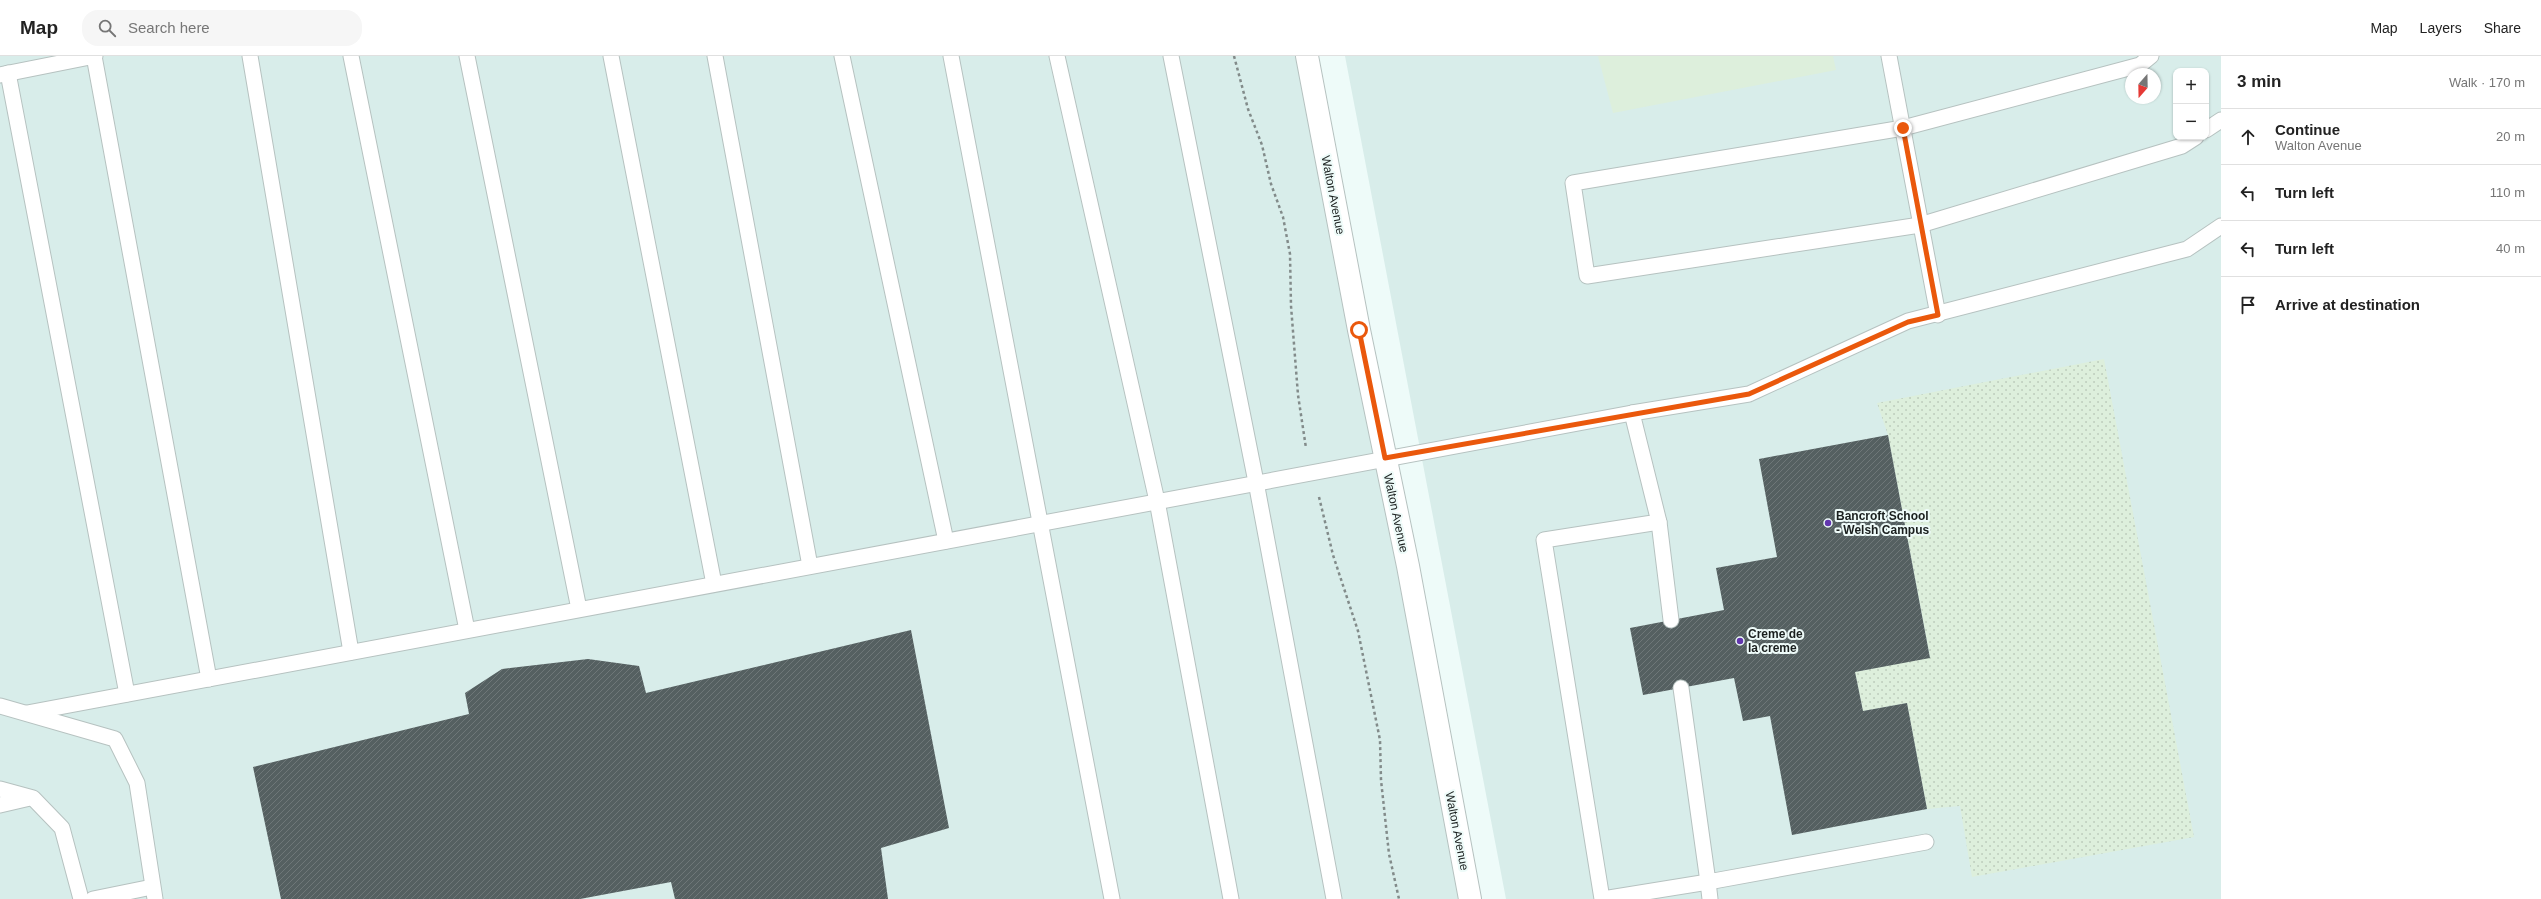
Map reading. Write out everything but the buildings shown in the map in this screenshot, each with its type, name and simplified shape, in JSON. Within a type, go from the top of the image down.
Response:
[{"type":"street","name":"Walton Avenue","points":[[1307,56],[1470,899]]},
{"type":"lane","points":[[127,694],[4,74],[95,56],[209,679]]},
{"type":"lane","points":[[250,56],[352,652]]},
{"type":"lane","points":[[351,56],[467,630]]},
{"type":"lane","points":[[467,56],[579,609]]},
{"type":"lane","points":[[611,56],[714,584]]},
{"type":"lane","points":[[715,56],[810,566]]},
{"type":"lane","points":[[842,56],[946,541]]},
{"type":"lane","points":[[951,56],[1112,899]]},
{"type":"lane","points":[[1057,56],[1157,501],[1231,899]]},
{"type":"lane","points":[[1171,56],[1256,482],[1334,899]]},
{"type":"lane","points":[[1889,56],[1938,315]]},
{"type":"lane","points":[[2151,56],[2140,64],[1903,128],[1573,183],[1588,276],[1920,225],[2182,146],[2191,140]]},
{"type":"lane","points":[[2209,128],[2221,120]]},
{"type":"lane","points":[[27,713],[1385,458],[1632,413],[1749,394],[1908,322],[2187,249],[2221,226]]},
{"type":"lane","points":[[1632,413],[1659,522],[1671,620]]},
{"type":"lane","points":[[1659,522],[1544,540],[1602,899],[1708,882],[1926,842]]},
{"type":"lane","points":[[1681,688],[1710,899]]},
{"type":"lane","points":[[0,706],[115,739],[137,784],[153,893],[93,899]]},
{"type":"lane","points":[[0,789],[32,798],[62,828],[81,899]]},
{"type":"lane","points":[[0,805],[32,798]]},
{"type":"path","points":[[1234,56],[1246,102],[1262,145],[1271,184],[1283,216],[1290,254],[1291,306],[1298,396],[1303,436],[1324,514],[1333,555],[1358,631],[1380,740],[1381,780],[1389,854],[1399,899]]},
{"type":"shaded area","points":[[0,56],[1307,56],[1473,899],[0,899]]},
{"type":"shaded area","name":"Bancroft School - Welsh Campus","points":[[1345,56],[2221,56],[2221,899],[1506,899]]},
{"type":"green space","points":[[1598,56],[1833,56],[1836,70],[1613,113]]},
{"type":"green space","points":[[2104,359],[2194,837],[1972,877],[1960,806],[1927,809],[1907,703],[1863,711],[1855,672],[1930,657],[1888,435],[1877,403]]},
{"type":"place","name":"Bancroft School - Welsh Campus","points":[[1828,523]]},
{"type":"place","name":"Creme de la creme","points":[[1740,641]]},
{"type":"route","points":[[1359,330],[1385,458],[1632,413],[1749,394],[1908,322],[1938,315],[1903,128]]}]
